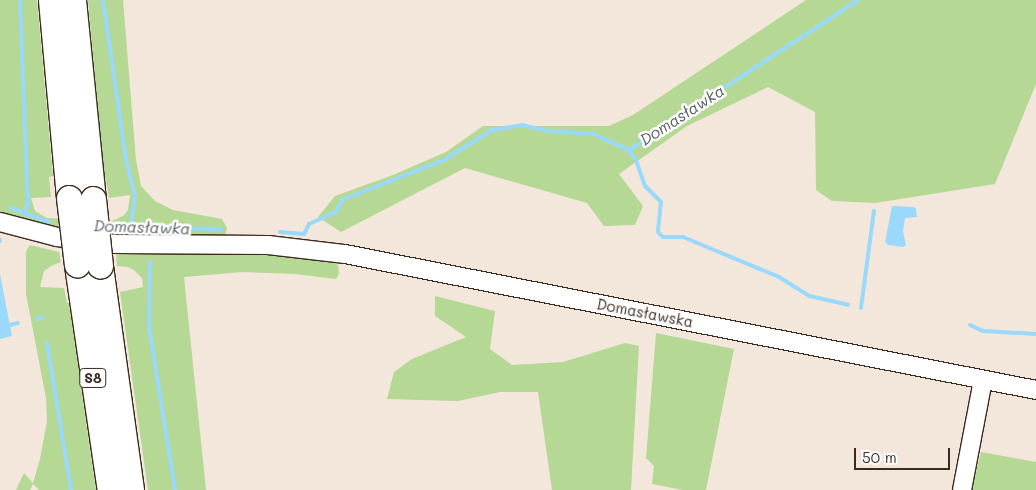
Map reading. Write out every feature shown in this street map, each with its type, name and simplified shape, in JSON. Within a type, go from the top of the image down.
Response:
[{"type":"highway","name":"S8","points":[[51,0],[81,198],[110,490]]},
{"type":"highway","name":"S8","points":[[73,0],[81,198]]},
{"type":"highway","name":"S8","points":[[88,266],[131,490]]},
{"type":"street","name":"Domasławska","points":[[0,222],[57,237],[116,244],[252,245],[345,254],[1036,390]]},
{"type":"street","points":[[962,490],[983,380]]},
{"type":"green space","points":[[0,0],[37,0],[53,176],[49,177],[51,197],[31,198],[35,211],[47,218],[112,221],[123,216],[128,210],[130,195],[109,198],[106,180],[104,179],[88,0],[123,0],[136,160],[141,186],[155,201],[173,210],[222,219],[227,228],[225,236],[85,236],[0,213]]},
{"type":"green space","points":[[806,0],[1036,0],[1036,84],[995,184],[875,203],[832,201],[816,190],[815,112],[768,87],[687,126],[619,174],[643,206],[635,225],[604,226],[587,203],[465,168],[341,232],[318,217],[335,196],[393,175],[446,152],[483,126],[609,126],[633,115]]},
{"type":"green space","points":[[30,245],[59,252],[61,262],[44,271],[40,287],[64,288],[67,303],[69,303],[96,490],[39,490],[33,484],[30,490],[16,490],[24,473],[33,483],[40,459],[47,421],[46,398],[26,294],[26,251]]},
{"type":"green space","points":[[116,251],[283,253],[333,261],[338,265],[339,274],[336,279],[296,274],[242,272],[184,277],[206,490],[148,490],[120,292],[143,287],[142,278],[128,267],[117,266]]},
{"type":"green space","points":[[435,296],[495,311],[490,349],[512,365],[563,362],[625,343],[639,346],[631,490],[552,490],[538,392],[500,392],[458,401],[387,399],[394,372],[412,359],[466,337],[435,316]]},
{"type":"green space","points":[[656,333],[734,349],[706,490],[683,490],[652,484],[654,466],[646,458]]},
{"type":"green space","points":[[981,452],[1036,462],[1036,490],[972,490]]},
{"type":"water","points":[[892,206],[914,207],[916,209],[917,217],[905,218],[903,231],[906,245],[903,247],[888,245],[885,242]]},
{"type":"water","points":[[0,274],[12,336],[0,339]]},
{"type":"waterway","points":[[20,0],[28,204],[24,213]]},
{"type":"waterway","points":[[103,0],[126,160],[135,197],[130,228]]},
{"type":"waterway","name":"Domasławka","points":[[280,232],[304,234],[309,224],[336,212],[342,200],[444,160],[492,130],[522,125],[547,131],[593,134],[629,150],[858,0]]},
{"type":"waterway","points":[[629,150],[637,163],[645,186],[661,202],[658,232],[663,237],[683,237],[779,277],[810,296],[848,305]]},
{"type":"waterway","name":"Domasławka","points":[[11,208],[49,222]]},
{"type":"waterway","points":[[861,308],[874,211]]},
{"type":"waterway","name":"Domasławka","points":[[104,227],[221,229]]},
{"type":"waterway","points":[[150,262],[149,327],[175,490]]},
{"type":"waterway","points":[[37,319],[42,318]]},
{"type":"waterway","points":[[10,325],[18,323]]},
{"type":"waterway","points":[[970,325],[983,331],[1036,334]]},
{"type":"waterway","points":[[47,343],[71,490]]}]
